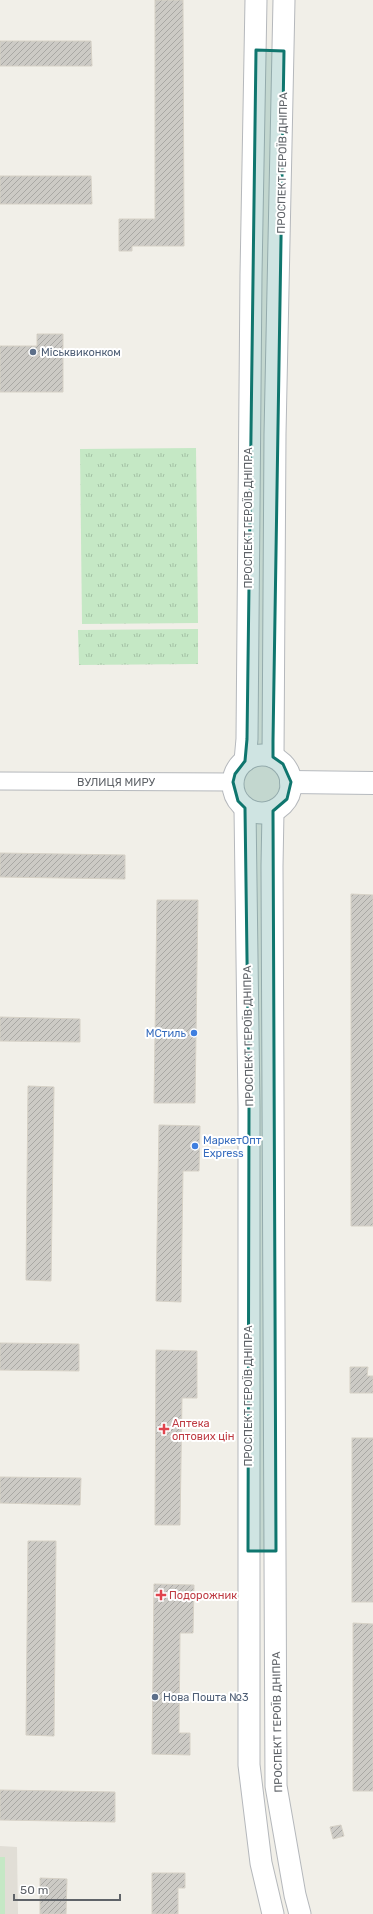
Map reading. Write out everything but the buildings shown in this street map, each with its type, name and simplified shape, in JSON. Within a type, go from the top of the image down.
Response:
[{"type":"main road","points":[[291,782],[373,783]]},
{"type":"street","name":"ПРОСПЕКТ ГЕРОЇВ ДНІПРА","points":[[245,761],[247,731],[250,274],[256,0]]},
{"type":"street","name":"ПРОСПЕКТ ГЕРОЇВ ДНІПРА","points":[[273,757],[275,434],[280,276],[284,0]]},
{"type":"street","points":[[256,50],[284,51]]},
{"type":"street","points":[[250,274],[280,276]]},
{"type":"street","points":[[260,755],[273,757],[283,764],[289,772],[291,782],[290,791],[287,799],[274,811],[264,813],[254,812],[245,808],[238,801],[234,792],[233,782],[237,770],[245,761],[260,755]]},
{"type":"street","name":"ВУЛИЦЯ МИРУ","points":[[0,781],[233,782]]},
{"type":"street","name":"ПРОСПЕКТ ГЕРОЇВ ДНІПРА","points":[[245,808],[249,1107],[249,1765],[261,1863],[273,1914]]},
{"type":"street","name":"ПРОСПЕКТ ГЕРОЇВ ДНІПРА","points":[[274,811],[272,866],[276,1786],[295,1895],[300,1914]]},
{"type":"street","points":[[248,1265],[274,1266]]},
{"type":"street","points":[[248,1551],[276,1551]]},
{"type":"highlighted area","points":[[256,50],[284,51],[273,757],[283,764],[291,782],[287,799],[273,811],[276,1551],[248,1551],[249,1107],[245,808],[238,801],[233,782],[235,774],[245,761],[247,739]]},
{"type":"shaded area","points":[[0,1846],[17,1847],[18,1914],[0,1914]]},
{"type":"green space","points":[[196,448],[198,623],[82,624],[80,449]]},
{"type":"green space","points":[[198,629],[198,664],[79,665],[78,630]]},
{"type":"green space","points":[[0,1857],[5,1857],[5,1914],[0,1914]]},
{"type":"place","name":"Міськвиконком","points":[[33,352]]},
{"type":"place","name":"МСтиль","points":[[194,1033]]},
{"type":"place","name":"МаркетОпт Express","points":[[195,1146]]},
{"type":"place","name":"Аптека оптових цін","points":[[164,1429]]},
{"type":"place","name":"Подорожник","points":[[161,1595]]},
{"type":"place","name":"Нова Пошта №3","points":[[155,1697]]}]
